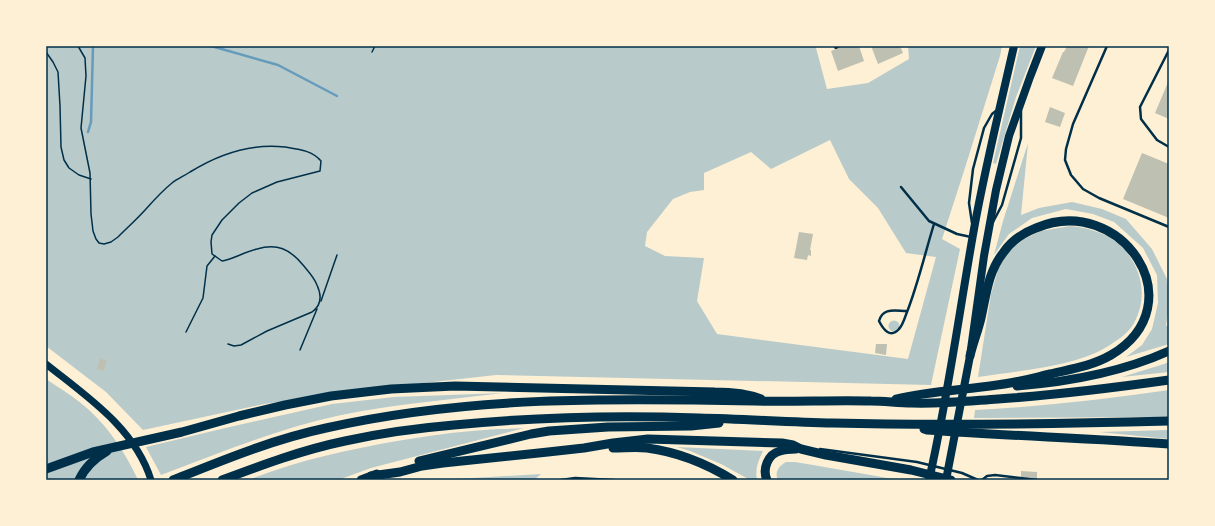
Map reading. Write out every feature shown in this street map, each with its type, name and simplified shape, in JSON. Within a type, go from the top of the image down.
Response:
[{"type":"highway","points":[[889,401],[912,395],[999,385],[1074,369],[1110,355],[1136,334],[1147,312],[1149,301],[1148,288],[1146,276],[1141,264],[1126,243],[1100,227],[1085,222],[1069,220],[1057,221],[1028,231],[1017,238],[1003,253],[992,271],[970,356]]},
{"type":"highway","points":[[999,385],[1017,386],[1084,376],[1136,364],[1169,352]]},
{"type":"highway","points":[[173,480],[302,433],[384,416],[459,407],[504,403],[601,400],[768,402],[889,401],[910,403],[985,400],[1107,389],[1169,380]]},
{"type":"highway","points":[[46,469],[93,452],[182,432],[285,405],[331,396],[391,389],[448,386],[736,392],[751,395],[768,402]]},
{"type":"highway","points":[[222,480],[284,457],[348,440],[417,429],[471,423],[536,419],[641,417],[915,425],[1083,424],[1169,421]]},
{"type":"highway","points":[[361,480],[407,464],[549,431],[608,427],[691,426],[734,419]]},
{"type":"highway","points":[[915,425],[927,430],[1169,444]]},
{"type":"highway","points":[[371,476],[400,472],[422,466],[443,463],[584,448],[620,442],[661,439],[782,443],[826,455],[911,470],[951,480]]},
{"type":"highway","points":[[79,480],[83,472],[92,461],[112,448]]},
{"type":"highway","points":[[584,448],[634,448],[658,450],[691,459],[706,465],[733,480]]},
{"type":"highway","points":[[767,480],[765,476],[766,465],[772,456],[779,451],[801,449]]},
{"type":"main road","points":[[929,480],[950,370],[972,238],[989,152],[1014,46]]},
{"type":"main road","points":[[946,480],[970,356],[988,229],[996,190],[1009,136],[1042,46]]},
{"type":"main road","points":[[46,364],[111,417],[136,450],[148,471],[151,480]]},
{"type":"lane","points":[[1107,46],[1073,124],[1066,149],[1065,160],[1071,175],[1082,189],[1099,198],[1169,227]]},
{"type":"lane","points":[[1169,50],[1140,107],[1141,119],[1157,140],[1169,147]]},
{"type":"lane","points":[[988,229],[995,220],[1002,205],[1021,138],[1021,102]]},
{"type":"lane","points":[[974,229],[969,203],[973,170],[984,128],[992,114],[1000,106]]},
{"type":"lane","points":[[901,187],[929,221],[957,234],[972,238]]},
{"type":"lane","points":[[907,311],[886,311],[880,316],[878,321],[882,328],[890,333],[895,332],[900,328],[907,311],[934,224]]},
{"type":"lane","points":[[801,449],[816,449],[917,462],[962,473],[978,480]]},
{"type":"lane","points":[[982,480],[987,476],[995,475],[1037,480]]},
{"type":"lane","points":[[561,480],[575,478],[614,480]]},
{"type":"path","points":[[78,46],[85,58],[86,76],[81,128],[91,179],[91,214],[93,231],[99,243],[104,244],[111,242],[118,237],[172,183],[209,161],[239,149],[261,146],[300,149],[317,156],[320,161],[320,171],[277,182],[252,193],[239,203],[222,220],[212,235],[212,254],[222,261],[230,260],[257,249],[278,247],[288,251],[296,256],[315,280],[319,289],[320,303]]},
{"type":"path","points":[[372,52],[375,46]]},
{"type":"path","points":[[46,52],[58,72],[61,146],[64,160],[68,168],[79,175],[91,179]]},
{"type":"path","points":[[300,350],[320,303],[337,255]]},
{"type":"path","points":[[186,332],[202,298],[207,266],[214,256]]},
{"type":"path","points":[[228,344],[234,346],[241,345],[267,331],[318,308]]},
{"type":"shaded area","points":[[46,46],[818,46],[816,48],[827,89],[868,83],[909,59],[908,46],[1002,46],[942,239],[960,249],[931,385],[496,375],[379,388],[264,404],[143,430],[106,392],[46,346]],"holes":[[[830,140],[849,179],[878,208],[906,253],[936,257],[908,359],[717,334],[697,301],[704,258],[665,256],[645,246],[647,232],[673,199],[690,192],[704,190],[704,173],[751,152],[771,169]]]},
{"type":"shaded area","points":[[1020,46],[1036,46],[1016,97],[996,164],[993,163]]},
{"type":"shaded area","points":[[1028,143],[1021,215],[1039,208],[1072,202],[1102,209],[1126,219],[1152,249],[1167,279],[1169,309],[1166,325],[1169,328],[1169,344],[1126,357],[1142,345],[1152,329],[1158,303],[1157,275],[1143,248],[1114,222],[1093,214],[1066,209],[1032,218],[1009,234],[994,255],[1003,221]]},
{"type":"shaded area","points":[[1070,226],[1088,229],[1105,235],[1126,251],[1133,261],[1141,285],[1142,298],[1134,323],[1125,334],[1113,343],[1077,360],[978,377],[991,294],[1000,263],[1009,251],[1024,239],[1041,231]]},
{"type":"shaded area","points":[[894,320],[898,322],[900,326],[898,330],[894,332],[890,330],[888,326],[890,322]]},
{"type":"shaded area","points":[[1169,362],[1169,372],[1122,377],[1164,364]]},
{"type":"shaded area","points":[[46,379],[79,402],[97,417],[117,442],[138,480],[46,480]]},
{"type":"shaded area","points":[[1169,390],[1169,417],[974,418],[975,410],[1024,407]]},
{"type":"shaded area","points":[[503,393],[386,407],[316,421],[257,439],[161,475],[146,447],[332,404],[394,397]]},
{"type":"shaded area","points":[[524,428],[371,468],[338,480],[248,480],[284,467],[340,452],[378,444],[453,433]]},
{"type":"shaded area","points":[[1169,430],[1169,439],[1099,432]]},
{"type":"shaded area","points":[[677,447],[763,451],[757,465],[757,480],[750,480],[721,464]]},
{"type":"shaded area","points":[[786,462],[795,462],[899,480],[778,480],[777,472],[781,465]]},
{"type":"shaded area","points":[[541,474],[534,480],[439,480]]},
{"type":"building","points":[[843,46],[859,46],[864,61],[838,71],[831,51]]},
{"type":"building","points":[[871,46],[900,46],[903,53],[878,64]]},
{"type":"building","points":[[1067,46],[1089,46],[1073,86],[1052,78]]},
{"type":"building","points":[[1169,80],[1169,119],[1155,113]]},
{"type":"building","points":[[1050,107],[1065,113],[1060,127],[1045,122]]},
{"type":"building","points":[[1142,153],[1169,164],[1169,218],[1123,199]]},
{"type":"building","points":[[799,232],[813,234],[810,250],[811,256],[808,255],[807,260],[794,258]]},
{"type":"building","points":[[876,344],[887,344],[886,355],[875,353]]},
{"type":"building","points":[[100,358],[107,361],[104,371],[97,369]]},
{"type":"building","points":[[1021,471],[1037,472],[1037,480],[1021,480]]},
{"type":"waterway","points":[[88,132],[91,122],[93,46]]},
{"type":"waterway","points":[[211,46],[278,65],[337,96]]}]
